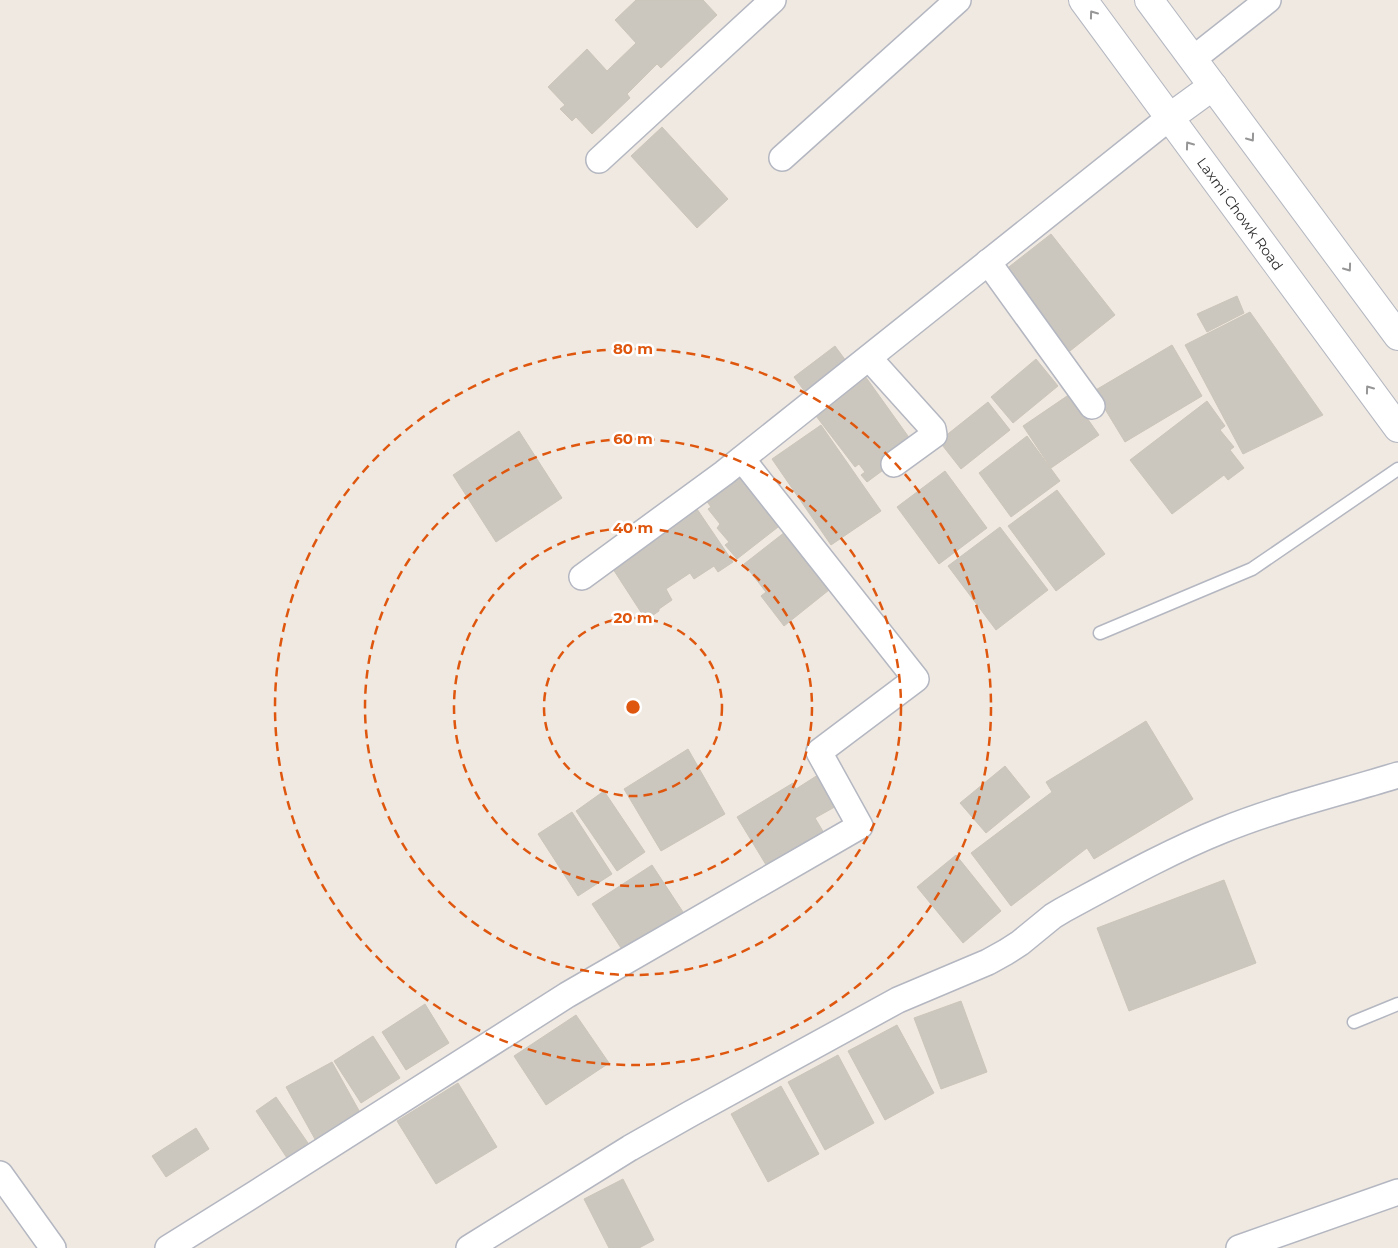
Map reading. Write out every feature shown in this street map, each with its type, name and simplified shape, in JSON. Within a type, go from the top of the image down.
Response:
[{"type":"main road","name":"Laxmi Chowk Road","points":[[1082,0],[1398,428]]},
{"type":"main road","points":[[1149,0],[1398,336]]},
{"type":"main road","points":[[1169,118],[1213,86]]},
{"type":"street","points":[[599,160],[773,0]]},
{"type":"street","points":[[782,158],[958,0]]},
{"type":"street","points":[[1193,59],[1268,0]]},
{"type":"street","points":[[582,577],[742,459],[1169,118]]},
{"type":"street","points":[[988,262],[1092,406]]},
{"type":"street","points":[[869,358],[933,429],[934,434],[894,464]]},
{"type":"street","points":[[168,1248],[256,1194],[567,995],[860,826],[819,752],[916,679],[742,459]]},
{"type":"street","points":[[469,1248],[630,1148],[690,1114],[898,1000],[988,962],[1020,943],[1063,910],[1185,846],[1224,829],[1285,808],[1398,775]]},
{"type":"street","points":[[0,1174],[53,1248]]},
{"type":"street","points":[[1239,1248],[1398,1192]]},
{"type":"lane","points":[[1100,633],[1252,569],[1398,469]]},
{"type":"lane","points":[[1354,1022],[1398,1004]]},
{"type":"building","points":[[636,0],[703,0],[717,15],[661,68],[657,64],[627,94],[630,98],[592,134],[576,117],[572,121],[560,109],[565,105],[548,87],[587,49],[607,71],[636,43],[615,20]]},
{"type":"building","points":[[662,127],[728,199],[697,228],[631,156]]},
{"type":"building","points":[[1051,234],[1115,315],[1070,351],[1005,270]]},
{"type":"building","points":[[1237,296],[1244,313],[1207,332],[1197,314]]},
{"type":"building","points":[[1250,312],[1323,415],[1243,454],[1185,345]]},
{"type":"building","points":[[1172,345],[1202,396],[1125,442],[1094,391]]},
{"type":"building","points":[[835,346],[849,365],[808,396],[794,377]]},
{"type":"building","points":[[1036,359],[1058,386],[1013,423],[991,397]]},
{"type":"building","points":[[865,376],[913,443],[891,452],[881,462],[886,468],[867,482],[861,475],[865,472],[859,464],[855,467],[813,412]]},
{"type":"building","points":[[1070,394],[1099,435],[1051,468],[1023,426]]},
{"type":"building","points":[[1207,401],[1225,426],[1220,430],[1234,447],[1230,450],[1244,468],[1228,480],[1224,475],[1172,514],[1130,460]]},
{"type":"building","points":[[988,402],[1010,430],[961,469],[939,441]]},
{"type":"building","points":[[821,425],[881,511],[831,545],[772,459]]},
{"type":"building","points":[[519,431],[562,498],[496,542],[453,475]]},
{"type":"building","points":[[1027,436],[1060,481],[1011,517],[979,473]]},
{"type":"building","points":[[738,468],[782,524],[737,559],[725,545],[729,542],[717,528],[720,524],[708,509],[711,507],[703,496]]},
{"type":"building","points":[[945,471],[987,528],[939,564],[897,507]]},
{"type":"building","points":[[1057,490],[1105,554],[1056,591],[1008,526]]},
{"type":"building","points":[[697,509],[733,562],[718,572],[714,566],[694,579],[690,573],[666,589],[672,600],[646,620],[611,566],[656,539]]},
{"type":"building","points":[[1000,527],[1048,590],[996,630],[948,566]]},
{"type":"building","points":[[785,532],[829,590],[784,626],[761,596],[766,592],[744,564]]},
{"type":"building","points":[[1146,721],[1193,799],[1094,859],[1087,848],[1011,906],[971,853],[1052,792],[1046,782]]},
{"type":"building","points":[[688,749],[725,814],[661,851],[624,789]]},
{"type":"building","points":[[1005,766],[1030,797],[986,833],[960,803]]},
{"type":"building","points":[[821,773],[840,804],[815,818],[827,838],[771,873],[737,817],[793,783],[796,789]]},
{"type":"building","points":[[604,791],[645,852],[617,871],[576,811]]},
{"type":"building","points":[[572,812],[612,874],[578,896],[538,834]]},
{"type":"building","points":[[956,855],[1001,911],[963,943],[917,887]]},
{"type":"building","points":[[652,865],[685,915],[625,954],[592,904]]},
{"type":"building","points":[[1224,880],[1256,963],[1129,1011],[1097,928]]},
{"type":"building","points":[[961,1001],[987,1072],[941,1089],[914,1018]]},
{"type":"building","points":[[425,1004],[449,1043],[406,1070],[382,1032]]},
{"type":"building","points":[[576,1015],[609,1063],[546,1105],[514,1056]]},
{"type":"building","points":[[897,1025],[934,1093],[885,1120],[848,1051]]},
{"type":"building","points":[[373,1036],[400,1078],[361,1103],[334,1061]]},
{"type":"building","points":[[838,1055],[874,1123],[825,1150],[788,1082]]},
{"type":"building","points":[[332,1062],[362,1116],[316,1141],[286,1087]]},
{"type":"building","points":[[458,1083],[497,1147],[436,1184],[397,1121]]},
{"type":"building","points":[[781,1086],[819,1154],[768,1182],[731,1114]]},
{"type":"building","points":[[276,1097],[308,1143],[287,1158],[256,1111]]},
{"type":"building","points":[[196,1128],[209,1149],[166,1177],[152,1156]]},
{"type":"building","points":[[623,1179],[654,1240],[639,1248],[609,1248],[584,1199]]}]
